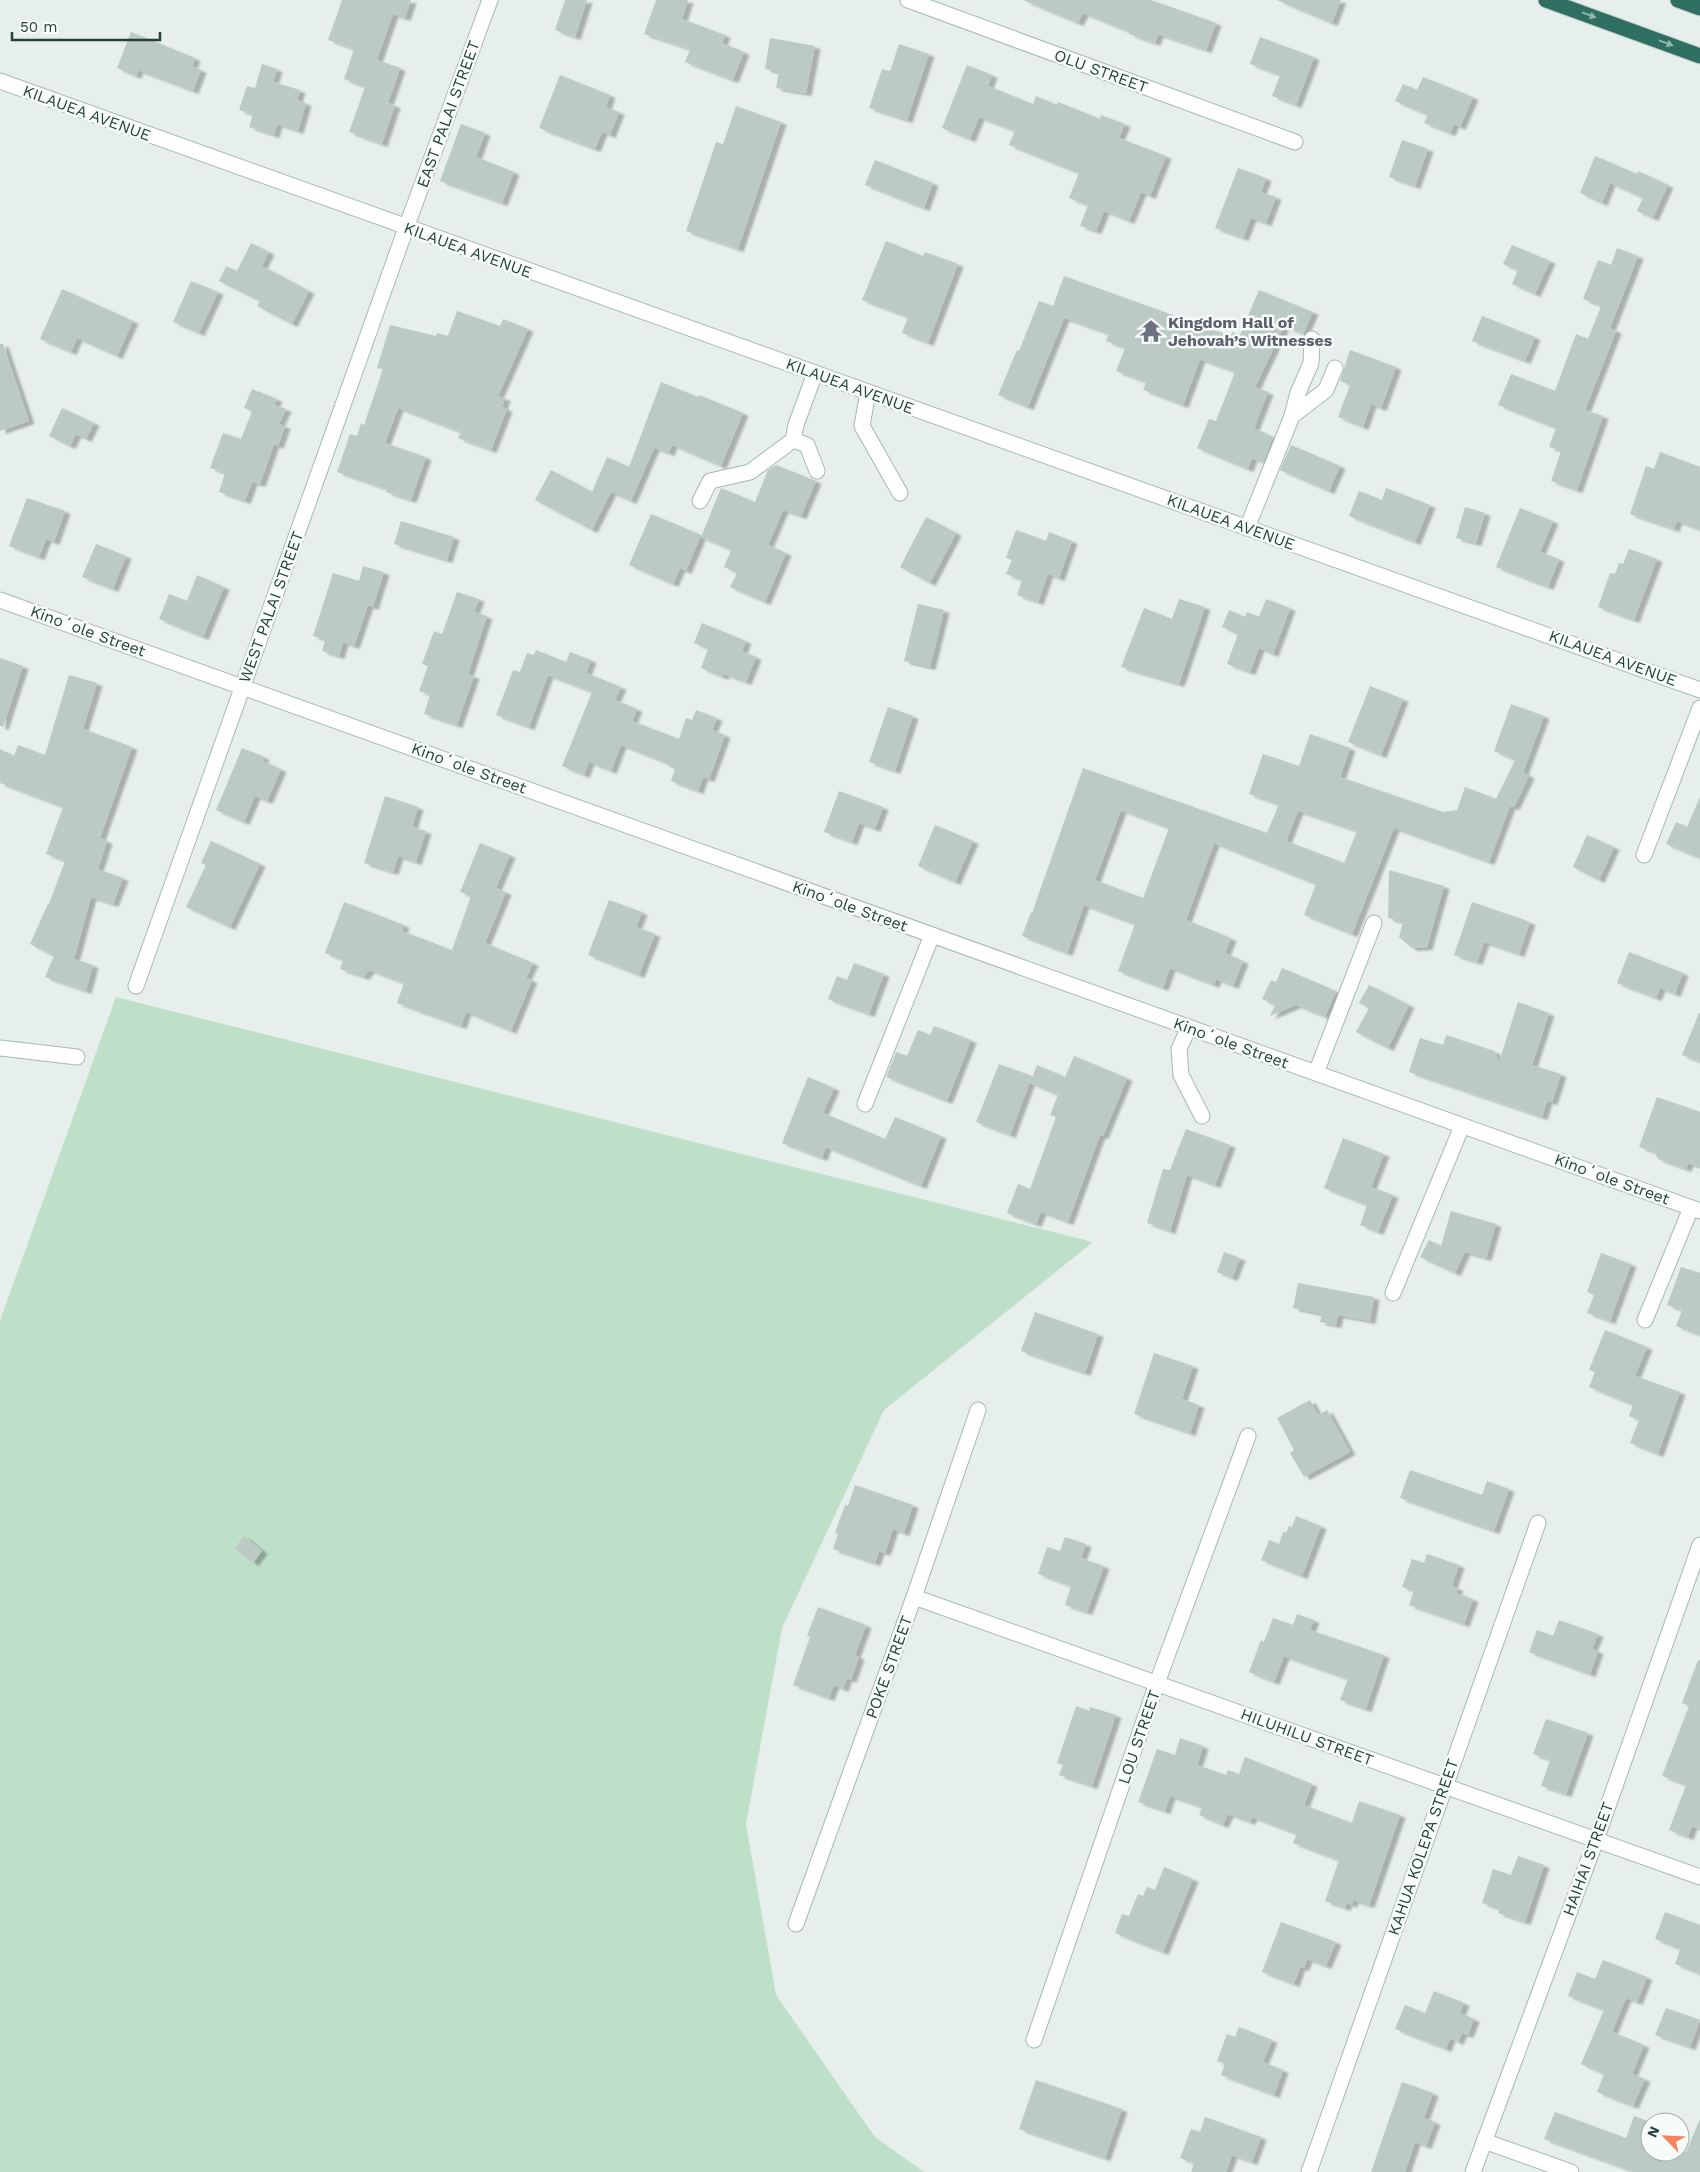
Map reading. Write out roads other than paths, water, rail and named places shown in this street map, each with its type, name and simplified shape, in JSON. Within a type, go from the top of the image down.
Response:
[{"type":"highway","points":[[1546,0],[1700,56]]},
{"type":"highway","points":[[1678,0],[1699,7]]},
{"type":"street","name":"EAST PALAI STREET","points":[[406,228],[490,0]]},
{"type":"street","name":"OLU STREET","points":[[908,0],[1295,142]]},
{"type":"street","name":"KILAUEA AVENUE","points":[[0,81],[1700,690]]},
{"type":"street","name":"WEST PALAI STREET","points":[[136,986],[406,228]]},
{"type":"street","points":[[1247,528],[1311,363],[1312,338]]},
{"type":"street","points":[[1292,416],[1326,390],[1335,368]]},
{"type":"street","points":[[700,501],[710,481],[750,472],[793,440],[796,424],[815,373]]},
{"type":"street","points":[[868,392],[862,426],[900,493]]},
{"type":"street","points":[[793,440],[807,445],[817,472]]},
{"type":"street","name":"Kinoʻole Street","points":[[0,600],[1696,1209]]},
{"type":"street","points":[[1644,855],[1700,708]]},
{"type":"street","points":[[1316,1073],[1374,923]]},
{"type":"street","points":[[864,1104],[932,935]]},
{"type":"street","points":[[1189,1027],[1179,1049],[1181,1075],[1202,1116]]},
{"type":"street","points":[[0,1048],[77,1057]]},
{"type":"street","points":[[1393,1293],[1462,1126]]},
{"type":"street","points":[[1645,1320],[1696,1209]]},
{"type":"street","name":"POKE STREET","points":[[796,1924],[914,1597],[978,1410]]},
{"type":"street","name":"LOU STREET","points":[[1034,2040],[1157,1684],[1248,1436]]},
{"type":"street","name":"KAHUA KOLEPA STREET","points":[[1309,2172],[1538,1523]]},
{"type":"street","name":"HAIHAI STREET","points":[[1473,2172],[1596,1840],[1700,1545]]},
{"type":"street","name":"HILUHILU STREET","points":[[914,1597],[1700,1877]]},
{"type":"street","points":[[1484,2141],[1571,2172]]},
{"type":"place","name":"Kingdom Hall of Jehovah’s Witnesses","points":[[1151,331]]}]
